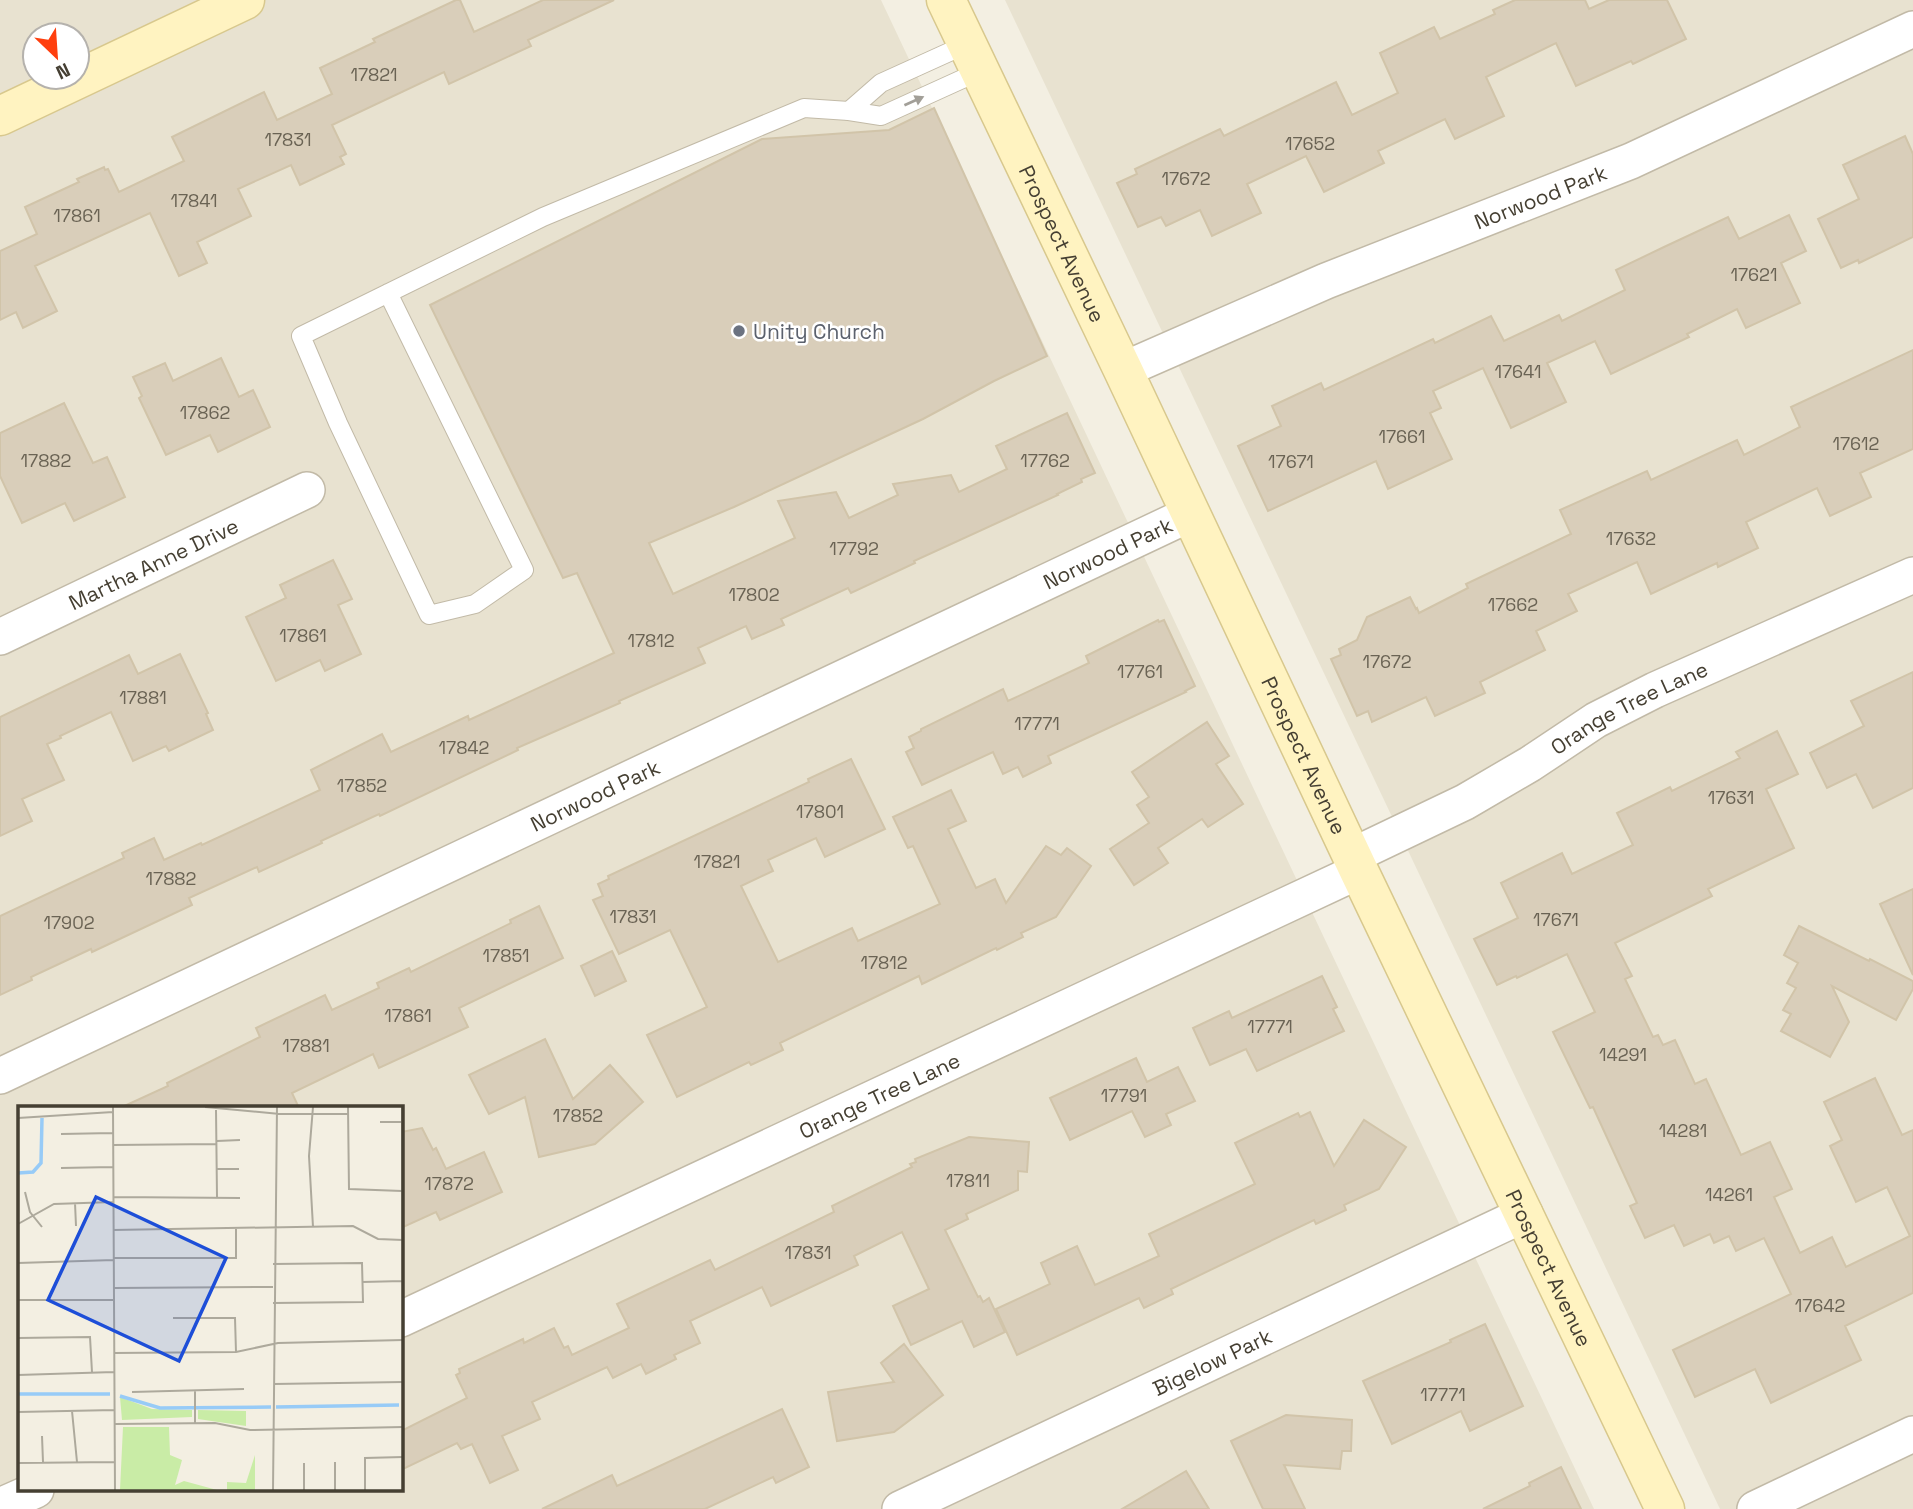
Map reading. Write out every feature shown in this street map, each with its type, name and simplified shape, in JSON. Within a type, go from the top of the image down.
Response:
[{"type":"main road","points":[[0,116],[245,0]]},
{"type":"main road","name":"Prospect Avenue","points":[[946,0],[1124,370],[1355,864],[1665,1509]]},
{"type":"street","name":"Norwood Park","points":[[1124,370],[1326,281],[1631,160],[1913,29]]},
{"type":"street","name":"Martha Anne Drive","points":[[0,637],[307,490]]},
{"type":"street","name":"Norwood Park","points":[[0,1076],[1190,514]]},
{"type":"street","name":"Orange Tree Lane","points":[[402,1319],[1355,864],[1530,764],[1596,720],[1655,690],[1913,575]]},
{"type":"street","name":"Bigelow Park","points":[[900,1509],[1525,1214]]},
{"type":"street","points":[[1755,1509],[1913,1434]]},
{"type":"street","points":[[0,1506],[32,1492]]},
{"type":"lane","points":[[849,111],[881,83],[973,57]]},
{"type":"lane","points":[[388,293],[524,570],[475,604],[429,615],[338,423],[301,336],[388,293],[543,217],[804,108],[881,116],[973,57]]},
{"type":"shaded area","points":[[0,0],[881,0],[1594,1509],[0,1509]]},
{"type":"shaded area","points":[[1005,0],[1913,0],[1913,1509],[1720,1509]]},
{"type":"building","points":[[460,0],[474,32],[543,0],[614,0],[528,40],[531,46],[449,84],[444,72],[332,125],[346,154],[340,157],[344,164],[300,185],[291,165],[238,189],[251,216],[197,242],[207,263],[179,276],[150,213],[35,266],[57,311],[23,328],[16,312],[0,320],[0,251],[37,234],[25,207],[104,167],[105,170],[108,169],[119,192],[184,161],[172,137],[264,92],[277,120],[332,94],[320,68],[375,42],[373,39]]},
{"type":"building","points":[[1515,0],[1585,0],[1589,9],[1609,0],[1667,0],[1686,39],[1633,64],[1631,61],[1576,86],[1556,43],[1486,77],[1504,116],[1455,139],[1445,119],[1378,151],[1384,163],[1324,192],[1306,156],[1247,184],[1261,213],[1212,236],[1200,210],[1166,226],[1161,217],[1138,227],[1117,183],[1137,174],[1135,169],[1220,129],[1224,136],[1336,82],[1352,115],[1398,93],[1380,53],[1434,27],[1440,39],[1495,14],[1493,10]]},
{"type":"building","name":"Unity Church","points":[[934,108],[1047,356],[923,419],[734,507],[649,543],[673,594],[795,538],[778,501],[836,492],[849,518],[898,495],[893,484],[951,475],[959,492],[1007,469],[996,446],[1067,413],[1095,473],[1058,495],[851,593],[848,588],[781,619],[784,625],[752,639],[746,626],[698,648],[705,663],[517,748],[518,750],[259,872],[257,867],[189,898],[192,905],[31,977],[32,980],[0,995],[0,916],[124,858],[122,853],[154,838],[164,860],[320,790],[311,770],[382,734],[391,752],[468,716],[469,720],[614,653],[577,573],[563,578],[430,305],[762,139],[889,130]]},
{"type":"building","points":[[1905,136],[1913,154],[1913,237],[1859,263],[1858,260],[1841,268],[1818,219],[1859,199],[1843,165]]},
{"type":"building","points":[[1789,215],[1806,251],[1781,263],[1800,303],[1746,328],[1737,309],[1687,334],[1689,337],[1611,374],[1595,341],[1547,363],[1566,402],[1511,428],[1483,368],[1433,391],[1441,408],[1430,413],[1452,459],[1388,489],[1376,461],[1268,511],[1238,446],[1281,426],[1272,406],[1321,383],[1324,390],[1433,339],[1435,343],[1491,316],[1504,341],[1559,315],[1562,321],[1625,290],[1616,270],[1728,217],[1739,239]]},
{"type":"building","points":[[1913,350],[1913,449],[1860,473],[1871,497],[1830,516],[1817,488],[1746,522],[1758,548],[1718,567],[1717,563],[1651,594],[1637,562],[1568,594],[1577,611],[1536,631],[1545,650],[1480,682],[1485,693],[1435,716],[1426,697],[1372,722],[1368,711],[1357,716],[1331,659],[1341,655],[1339,649],[1357,640],[1367,617],[1410,597],[1419,613],[1468,588],[1466,584],[1571,534],[1560,510],[1647,471],[1651,480],[1737,440],[1744,455],[1800,427],[1791,407]]},
{"type":"building","points":[[221,358],[239,397],[253,390],[270,427],[218,452],[210,435],[166,455],[139,398],[142,396],[133,377],[165,363],[173,381]]},
{"type":"building","points":[[64,403],[93,463],[107,457],[125,497],[74,521],[65,503],[22,523],[0,476],[0,433]]},
{"type":"building","points":[[333,560],[352,599],[338,605],[361,654],[325,671],[320,660],[276,681],[246,617],[286,598],[280,585]]},
{"type":"building","points":[[1158,620],[1164,620],[1195,686],[1048,756],[1051,763],[1023,777],[1018,767],[1003,774],[993,752],[922,785],[906,752],[914,748],[909,737],[1003,689],[1008,701],[1089,663],[1086,656]]},
{"type":"building","points":[[180,654],[208,713],[206,714],[213,730],[169,751],[166,746],[133,761],[111,712],[60,736],[61,738],[47,744],[64,780],[22,799],[32,821],[0,836],[0,717],[129,655],[138,674]]},
{"type":"building","points":[[1913,672],[1913,788],[1873,808],[1856,774],[1827,788],[1810,753],[1864,726],[1851,701]]},
{"type":"building","points":[[1207,722],[1229,756],[1216,764],[1243,804],[1208,827],[1202,819],[1158,848],[1168,863],[1134,885],[1110,849],[1149,823],[1137,805],[1149,797],[1132,772]]},
{"type":"building","points":[[1777,731],[1798,774],[1766,789],[1794,848],[1708,889],[1712,896],[1615,943],[1632,976],[1625,979],[1653,1037],[1658,1035],[1663,1045],[1675,1040],[1695,1084],[1706,1079],[1741,1155],[1770,1142],[1792,1189],[1774,1197],[1800,1253],[1832,1237],[1846,1267],[1910,1236],[1887,1187],[1856,1202],[1830,1146],[1842,1140],[1824,1102],[1875,1078],[1902,1135],[1913,1130],[1913,1293],[1845,1326],[1861,1360],[1771,1403],[1755,1369],[1695,1397],[1673,1350],[1791,1294],[1764,1238],[1736,1251],[1729,1236],[1714,1243],[1710,1234],[1684,1246],[1674,1225],[1645,1238],[1630,1206],[1637,1203],[1593,1107],[1590,1108],[1553,1032],[1595,1012],[1567,954],[1497,985],[1474,939],[1518,918],[1501,883],[1562,853],[1572,874],[1633,845],[1617,813],[1670,787],[1672,791],[1740,758],[1736,752]]},
{"type":"building","points":[[851,759],[885,829],[825,857],[816,838],[768,860],[773,871],[741,886],[778,962],[852,928],[858,941],[940,904],[913,846],[908,848],[893,817],[951,790],[966,821],[948,829],[976,888],[995,879],[1006,903],[1046,846],[1061,855],[1067,848],[1091,866],[1056,917],[1021,933],[1023,937],[922,984],[919,976],[780,1043],[783,1050],[751,1065],[749,1062],[677,1097],[647,1035],[707,1007],[670,930],[619,954],[593,900],[603,896],[598,884],[609,879],[608,876],[809,782],[808,779]]},
{"type":"building","points":[[1913,889],[1913,975],[1880,904]]},
{"type":"building","points":[[539,906],[563,958],[459,1008],[468,1027],[379,1068],[373,1054],[292,1093],[298,1106],[124,1106],[260,1037],[256,1028],[325,995],[332,1010],[379,988],[377,983],[409,968],[411,972],[511,923],[510,920]]},
{"type":"building","points":[[1799,926],[1913,981],[1913,989],[1896,1020],[1832,986],[1849,1022],[1830,1057],[1781,1031],[1791,1014],[1783,1010],[1796,988],[1787,983],[1798,963],[1784,955]]},
{"type":"building","points":[[612,951],[626,981],[595,996],[581,966]]},
{"type":"building","points":[[1322,976],[1337,1007],[1333,1009],[1344,1031],[1257,1071],[1246,1049],[1210,1065],[1193,1028],[1229,1011],[1232,1018]]},
{"type":"building","points":[[545,1039],[573,1099],[610,1065],[643,1102],[595,1144],[539,1157],[525,1097],[489,1114],[469,1075]]},
{"type":"building","points":[[1136,1058],[1147,1082],[1178,1067],[1195,1101],[1166,1114],[1171,1125],[1145,1137],[1132,1111],[1070,1140],[1050,1098]]},
{"type":"building","points":[[1310,1112],[1334,1166],[1364,1120],[1406,1147],[1379,1189],[1344,1205],[1346,1210],[1316,1224],[1314,1220],[1171,1289],[1173,1294],[1144,1308],[1139,1298],[1017,1355],[996,1309],[1050,1284],[1041,1263],[1077,1246],[1095,1285],[1159,1256],[1149,1234],[1255,1184],[1235,1143],[1298,1113],[1300,1117]]},
{"type":"building","points":[[422,1128],[446,1169],[484,1152],[502,1192],[440,1220],[436,1212],[402,1228],[402,1132]]},
{"type":"building","points":[[969,1137],[1029,1142],[1027,1172],[1018,1171],[1018,1190],[966,1214],[968,1219],[945,1230],[978,1297],[980,1296],[983,1302],[989,1298],[1005,1332],[974,1347],[962,1321],[911,1345],[893,1306],[929,1289],[902,1232],[854,1256],[858,1265],[771,1306],[762,1287],[690,1321],[700,1343],[674,1355],[676,1359],[646,1374],[641,1364],[613,1378],[607,1367],[532,1402],[540,1419],[502,1436],[518,1470],[490,1483],[472,1444],[461,1449],[457,1443],[402,1470],[402,1430],[467,1398],[456,1375],[460,1373],[459,1369],[523,1339],[524,1343],[554,1328],[564,1348],[568,1346],[572,1355],[629,1328],[617,1304],[710,1260],[715,1270],[834,1212],[832,1206],[912,1167],[910,1164],[916,1162],[915,1159]]},
{"type":"building","points":[[1485,1324],[1523,1406],[1470,1431],[1461,1411],[1392,1444],[1363,1381]]},
{"type":"building","points":[[904,1344],[943,1395],[894,1432],[837,1441],[828,1392],[894,1382],[881,1363]]},
{"type":"building","points":[[782,1409],[809,1467],[776,1483],[773,1477],[705,1509],[542,1509],[612,1475],[617,1486]]},
{"type":"building","points":[[1286,1415],[1352,1420],[1351,1451],[1342,1451],[1340,1469],[1284,1465],[1305,1509],[1263,1509],[1231,1441]]},
{"type":"building","points":[[1561,1467],[1581,1509],[1483,1509],[1530,1486],[1529,1483]]},
{"type":"building","points":[[1186,1471],[1209,1509],[1122,1509]]},
{"type":"place","name":"Unity Church","points":[[739,331]]}]
